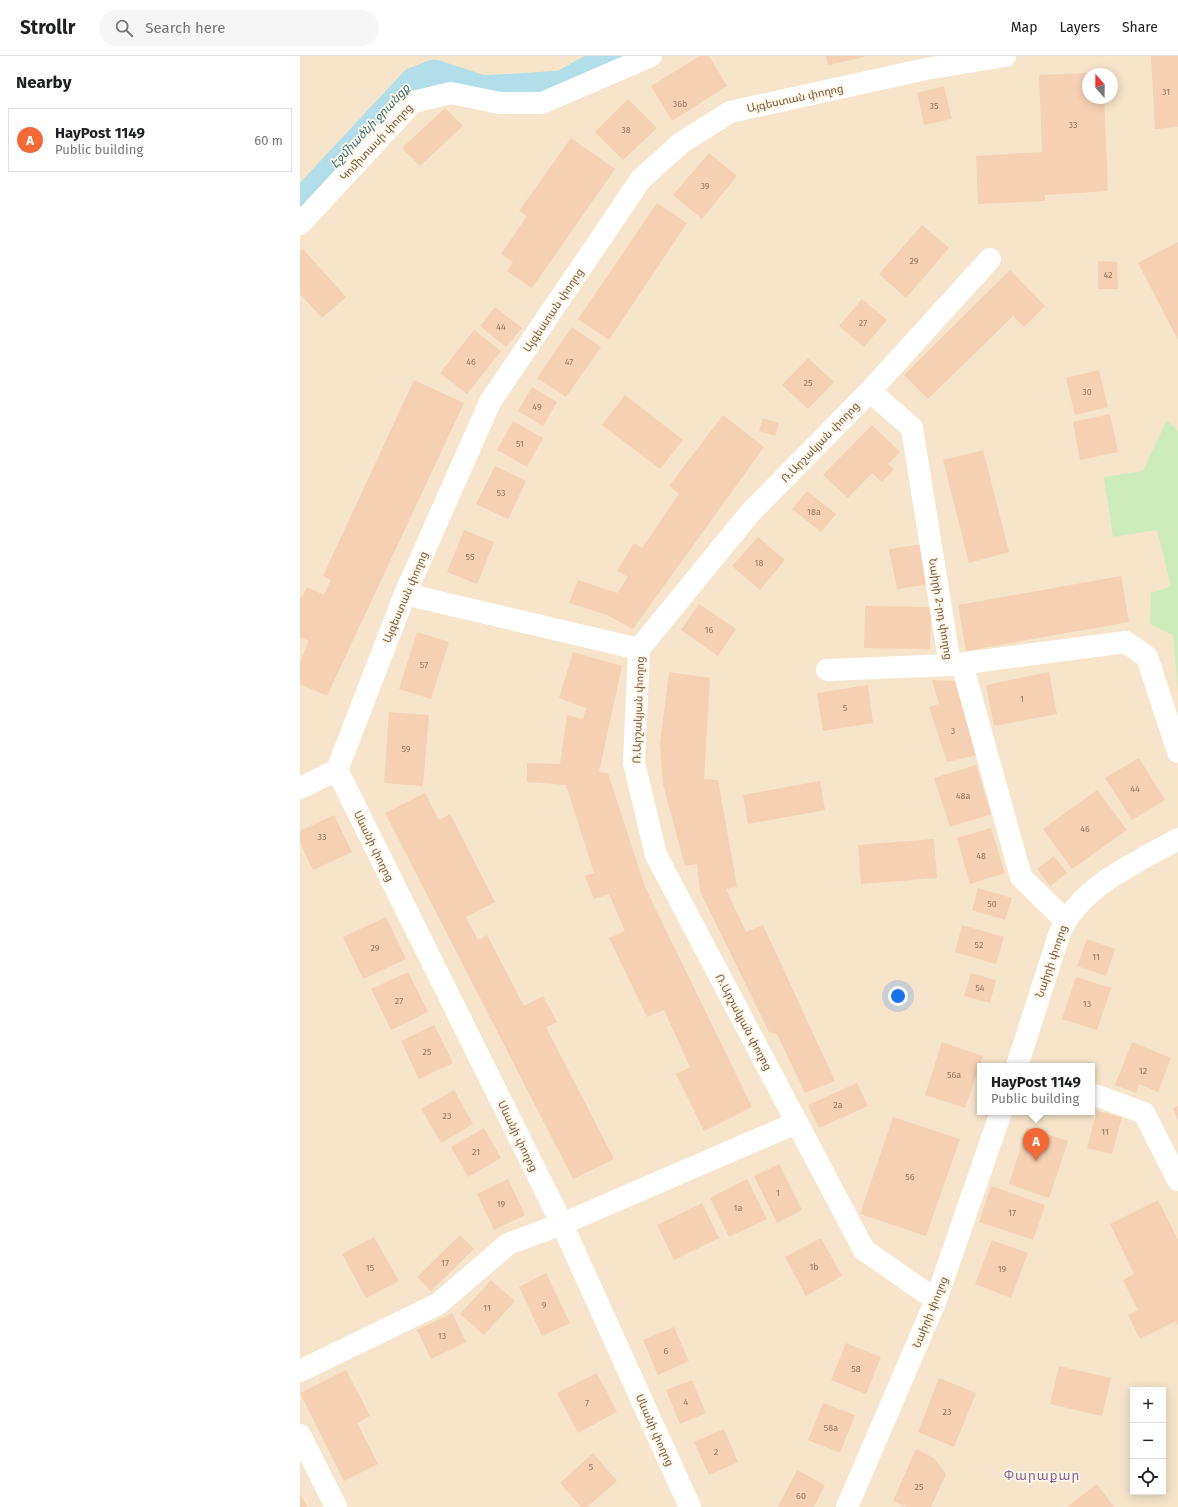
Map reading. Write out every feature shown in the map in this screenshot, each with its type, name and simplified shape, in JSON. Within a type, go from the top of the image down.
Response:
[{"type":"street","name":"Կոմիտասի փողոց","points":[[300,224],[413,102],[451,92],[500,103],[542,104],[651,56]]},
{"type":"street","name":"Այգեստան փողոց","points":[[337,770],[405,594],[490,402],[641,179],[681,143],[730,112],[926,69],[1005,56]]},
{"type":"street","name":"Ռ.Արշակյան փողոց","points":[[936,1300],[864,1250],[656,854],[634,763],[639,649],[750,513],[870,391],[990,259]]},
{"type":"street","name":"Նաիրի 2-րդ փողոց","points":[[870,391],[912,428],[956,665],[1126,642],[1147,657],[1178,752]]},
{"type":"street","points":[[405,594],[639,649]]},
{"type":"street","points":[[827,670],[956,665],[1021,877],[1065,920]]},
{"type":"street","points":[[300,788],[337,770]]},
{"type":"street","name":"Սևանի փողոց","points":[[337,770],[562,1224],[690,1507]]},
{"type":"street","name":"Նաիրի փողոց","points":[[1018,1063],[1059,934],[1065,920],[1102,883],[1178,839]]},
{"type":"street","points":[[1095,1095],[1144,1113],[1178,1180]]},
{"type":"street","name":"Նաիրի փողոց","points":[[847,1507],[936,1300],[1000,1115]]},
{"type":"street","points":[[300,1371],[438,1304],[508,1244],[562,1224],[796,1123]]},
{"type":"street","points":[[300,1435],[336,1507]]},
{"type":"shaded area","name":"Փարաքար","points":[[300,56],[1178,56],[1178,1507],[300,1507]]},
{"type":"green space","points":[[1167,420],[1178,431],[1178,691],[1173,635],[1150,624],[1151,593],[1171,586],[1157,530],[1113,537],[1104,477],[1143,471]]},
{"type":"building","points":[[700,56],[709,56],[727,86],[672,121],[651,86]]},
{"type":"building","points":[[826,56],[863,56],[864,57],[828,65]]},
{"type":"building","points":[[1151,56],[1178,56],[1178,127],[1155,129]]},
{"type":"building","points":[[1082,73],[1082,104],[1104,104],[1108,191],[1045,195],[1045,201],[978,204],[976,156],[1042,152],[1039,75]]},
{"type":"building","points":[[944,86],[952,119],[924,125],[917,93]]},
{"type":"building","points":[[628,99],[657,128],[623,160],[595,132]]},
{"type":"building","points":[[445,108],[463,126],[420,166],[402,148]]},
{"type":"building","points":[[571,138],[615,169],[532,288],[507,271],[513,262],[501,254],[527,216],[519,211]]},
{"type":"building","points":[[709,153],[737,176],[702,219],[673,195]]},
{"type":"building","points":[[657,203],[687,223],[609,340],[578,319]]},
{"type":"building","points":[[922,225],[949,248],[906,298],[879,274]]},
{"type":"building","points":[[1178,242],[1178,340],[1138,263]]},
{"type":"building","points":[[303,249],[346,297],[322,318],[300,294],[300,251]]},
{"type":"building","points":[[1098,261],[1117,262],[1118,289],[1098,289]]},
{"type":"building","points":[[1010,270],[1045,306],[1024,327],[1013,316],[928,399],[904,375]]},
{"type":"building","points":[[862,299],[887,320],[864,347],[839,326]]},
{"type":"building","points":[[495,307],[522,328],[506,347],[480,326]]},
{"type":"building","points":[[572,327],[601,347],[566,397],[537,378]]},
{"type":"building","points":[[474,330],[501,351],[467,394],[440,373]]},
{"type":"building","points":[[808,358],[834,382],[808,409],[782,385]]},
{"type":"building","points":[[1099,370],[1108,407],[1075,415],[1066,378]]},
{"type":"building","points":[[414,380],[464,403],[327,696],[300,684],[300,661],[309,641],[300,637],[300,596],[302,597],[307,587],[324,595],[331,580],[323,576]]},
{"type":"building","points":[[532,387],[557,402],[543,426],[518,411]]},
{"type":"building","points":[[625,395],[683,440],[660,469],[602,425]]},
{"type":"building","points":[[1110,414],[1118,452],[1080,460],[1073,422]]},
{"type":"building","points":[[723,415],[764,447],[633,629],[607,615],[569,603],[578,580],[617,593],[628,577],[617,571],[634,543],[642,548],[679,494],[669,486]]},
{"type":"building","points":[[763,418],[779,423],[775,436],[759,431]]},
{"type":"building","points":[[513,421],[543,438],[527,467],[497,450]]},
{"type":"building","points":[[872,425],[900,452],[888,464],[894,469],[882,482],[872,473],[848,498],[823,475]]},
{"type":"building","points":[[983,450],[1009,552],[969,563],[943,460]]},
{"type":"building","points":[[495,466],[526,481],[508,519],[476,504]]},
{"type":"building","points":[[807,491],[836,514],[821,532],[792,509]]},
{"type":"building","points":[[464,530],[494,542],[477,584],[447,572]]},
{"type":"building","points":[[758,537],[785,560],[760,590],[732,566]]},
{"type":"building","points":[[923,544],[930,584],[897,589],[889,549]]},
{"type":"building","points":[[1121,576],[1129,622],[966,651],[958,605]]},
{"type":"building","points":[[699,604],[736,629],[718,656],[681,630]]},
{"type":"building","points":[[865,606],[931,607],[930,649],[864,648]]},
{"type":"building","points":[[417,632],[449,642],[431,699],[399,689]]},
{"type":"building","points":[[573,652],[622,666],[599,772],[608,773],[645,887],[752,1107],[704,1131],[676,1074],[690,1067],[664,1010],[647,1017],[609,938],[625,931],[609,894],[594,899],[585,876],[594,873],[566,785],[527,782],[527,763],[560,764],[567,715],[583,719],[586,708],[559,698]]},
{"type":"building","points":[[669,672],[710,678],[704,779],[718,780],[737,887],[726,889],[746,932],[763,925],[835,1081],[805,1093],[777,1034],[769,1032],[700,891],[697,864],[685,866],[663,784],[660,744]]},
{"type":"building","points":[[1049,672],[1057,714],[994,726],[986,685]]},
{"type":"building","points":[[932,680],[955,681],[977,755],[947,762],[929,707],[939,704]]},
{"type":"building","points":[[868,685],[873,723],[823,731],[817,693]]},
{"type":"building","points":[[389,712],[429,715],[423,786],[384,783]]},
{"type":"building","points":[[1139,758],[1165,800],[1132,820],[1105,778]]},
{"type":"building","points":[[976,765],[991,814],[950,827],[934,778]]},
{"type":"building","points":[[820,781],[825,810],[748,824],[743,795]]},
{"type":"building","points":[[1097,790],[1127,830],[1072,869],[1043,829]]},
{"type":"building","points":[[425,793],[439,820],[450,814],[495,902],[466,917],[478,940],[487,935],[524,1006],[543,996],[557,1022],[546,1027],[614,1159],[573,1179],[385,813]]},
{"type":"building","points":[[334,815],[352,852],[313,870],[300,843],[300,831]]},
{"type":"building","points":[[991,828],[1005,873],[970,884],[957,838]]},
{"type":"building","points":[[934,839],[937,878],[861,884],[858,845]]},
{"type":"building","points":[[1054,856],[1067,873],[1050,886],[1037,869]]},
{"type":"building","points":[[978,888],[1012,898],[1005,920],[972,910]]},
{"type":"building","points":[[386,917],[406,959],[363,979],[343,937]]},
{"type":"building","points":[[962,925],[1004,937],[996,964],[955,952]]},
{"type":"building","points":[[1087,939],[1115,949],[1106,976],[1077,966]]},
{"type":"building","points":[[408,972],[428,1012],[391,1030],[371,989]]},
{"type":"building","points":[[971,973],[996,980],[990,1003],[964,996]]},
{"type":"building","points":[[1076,977],[1111,988],[1097,1030],[1062,1019]]},
{"type":"building","points":[[434,1025],[453,1063],[419,1079],[401,1041]]},
{"type":"building","points":[[942,1042],[983,1056],[981,1063],[977,1063],[977,1073],[965,1108],[925,1095]]},
{"type":"building","points":[[1132,1042],[1171,1058],[1158,1092],[1139,1084],[1136,1093],[1115,1085]]},
{"type":"building","points":[[857,1083],[868,1106],[819,1128],[808,1105]]},
{"type":"building","points":[[454,1090],[473,1124],[441,1143],[421,1109]]},
{"type":"building","points":[[1178,1106],[1178,1120],[1173,1108]]},
{"type":"building","points":[[1097,1111],[1122,1117],[1112,1154],[1087,1148]]},
{"type":"building","points":[[893,1117],[960,1139],[926,1236],[860,1214]]},
{"type":"building","points":[[484,1128],[501,1158],[468,1177],[451,1147]]},
{"type":"building","points":[[1027,1128],[1068,1141],[1049,1198],[1009,1184]]},
{"type":"building","points":[[779,1164],[802,1210],[777,1223],[754,1176]]},
{"type":"building","points":[[508,1179],[525,1215],[494,1230],[477,1194]]},
{"type":"building","points":[[747,1179],[767,1219],[729,1237],[710,1198]]},
{"type":"building","points":[[991,1186],[1045,1205],[1033,1240],[979,1222]]},
{"type":"building","points":[[1158,1200],[1178,1240],[1178,1326],[1176,1321],[1140,1339],[1128,1315],[1138,1310],[1123,1280],[1134,1274],[1110,1224]]},
{"type":"building","points":[[702,1203],[719,1238],[674,1260],[657,1225]]},
{"type":"building","points":[[460,1235],[474,1249],[431,1291],[417,1277]]},
{"type":"building","points":[[374,1237],[399,1281],[366,1298],[342,1254]]},
{"type":"building","points":[[821,1238],[842,1276],[806,1296],[785,1257]]},
{"type":"building","points":[[992,1240],[1028,1253],[1011,1298],[975,1284]]},
{"type":"building","points":[[546,1273],[570,1323],[542,1336],[519,1287]]},
{"type":"building","points":[[491,1280],[515,1301],[484,1335],[460,1314]]},
{"type":"building","points":[[452,1313],[466,1342],[431,1359],[417,1330]]},
{"type":"building","points":[[674,1327],[689,1361],[658,1375],[643,1340]]},
{"type":"building","points":[[846,1343],[881,1357],[866,1394],[831,1380]]},
{"type":"building","points":[[1059,1366],[1111,1378],[1102,1416],[1050,1404]]},
{"type":"building","points":[[346,1370],[370,1416],[357,1423],[378,1464],[344,1481],[300,1393]]},
{"type":"building","points":[[597,1373],[617,1412],[578,1433],[557,1393]]},
{"type":"building","points":[[939,1378],[976,1393],[954,1447],[918,1432]]},
{"type":"building","points":[[692,1380],[706,1413],[680,1424],[666,1390]]},
{"type":"building","points":[[823,1403],[855,1415],[840,1453],[808,1440]]},
{"type":"building","points":[[724,1429],[738,1462],[709,1475],[694,1442]]},
{"type":"building","points":[[916,1449],[934,1458],[946,1474],[931,1507],[907,1507],[893,1501]]},
{"type":"building","points":[[593,1453],[617,1481],[587,1507],[581,1507],[560,1483]]},
{"type":"building","points":[[797,1470],[825,1485],[814,1507],[778,1507]]},
{"type":"building","points":[[1097,1484],[1114,1507],[1067,1507]]},
{"type":"building","points":[[300,1493],[307,1507],[300,1507]]},
{"type":"waterway","name":"Էջմիածնի ջրանցք","points":[[300,201],[413,80],[434,72],[483,88],[562,83],[610,56]]},
{"type":"place","name":"HayPost 1149","points":[[1036,1161]]},
{"type":"district","name":"Փարաքար","points":[[1042,1475]]}]
